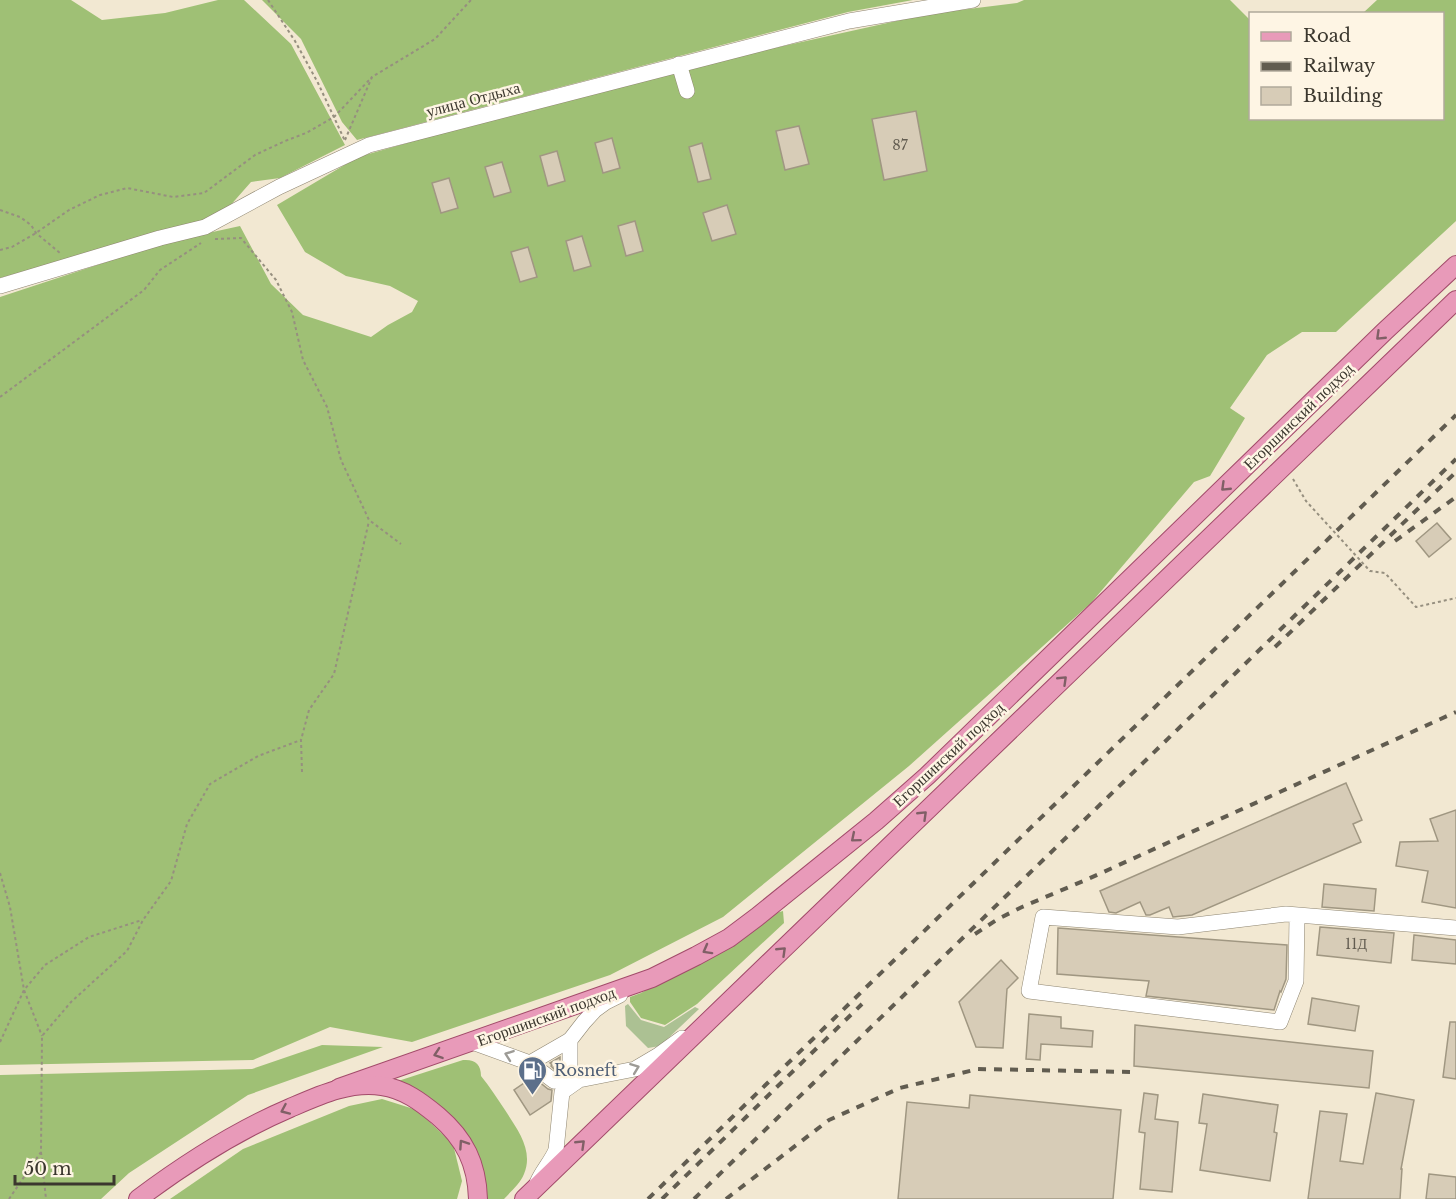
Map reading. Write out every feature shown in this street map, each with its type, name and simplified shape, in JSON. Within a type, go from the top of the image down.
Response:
[{"type":"main road","name":"Егоршинский подход","points":[[339,1088],[651,978],[729,938],[822,866],[918,784],[1456,265]]},
{"type":"main road","name":"Егоршинский подход","points":[[528,1195],[1456,300]]},
{"type":"main road","points":[[138,1199],[195,1158],[263,1119],[339,1088],[367,1085],[398,1089],[409,1094],[448,1124],[458,1136],[474,1167],[478,1184],[478,1199]]},
{"type":"street","name":"улица Отдыха","points":[[0,286],[160,238],[207,233],[279,187],[369,145],[849,21],[973,0]]},
{"type":"street","points":[[679,64],[687,91]]},
{"type":"street","points":[[1297,915],[1296,981],[1280,1022],[1029,991],[1043,917],[1178,927],[1286,914],[1456,928]]},
{"type":"street","points":[[530,1063],[570,1040],[595,1010],[606,1002],[651,978]]},
{"type":"street","points":[[528,1195],[556,1150],[561,1092],[579,1080],[625,1071],[642,1065],[671,1046],[753,979]]},
{"type":"street","points":[[472,1042],[530,1063],[554,1081],[570,1069],[570,1040]]},
{"type":"path","points":[[268,0],[295,41],[318,83],[345,141]]},
{"type":"path","points":[[0,250],[12,247],[69,210],[100,195],[127,188],[173,197],[204,193],[255,155],[306,133],[334,117],[372,77],[435,39],[471,0]]},
{"type":"path","points":[[339,159],[372,77]]},
{"type":"path","points":[[0,210],[20,217],[31,225],[36,233],[73,264]]},
{"type":"path","points":[[0,397],[144,290],[160,270],[188,251],[207,233],[241,238],[276,280],[292,312],[303,360],[327,407],[341,460],[369,520],[401,544]]},
{"type":"path","points":[[1285,465],[1306,501],[1370,571],[1385,573],[1416,607],[1456,598]]},
{"type":"path","points":[[302,772],[301,740],[309,710],[334,674],[369,520]]},
{"type":"path","points":[[42,1036],[71,1002],[126,951],[143,920],[171,881],[187,824],[210,784],[258,756],[301,740]]},
{"type":"path","points":[[0,873],[10,907],[24,990],[42,1036],[41,1152],[46,1199]]},
{"type":"path","points":[[0,1042],[24,990],[45,965],[89,937],[143,920]]},
{"type":"path","points":[[9,1199],[41,1152]]},
{"type":"green space","points":[[0,0],[71,0],[102,20],[165,13],[218,0],[244,0],[291,44],[345,145],[280,178],[251,182],[221,216],[0,278]]},
{"type":"green space","points":[[262,0],[913,0],[848,12],[357,140],[342,122],[301,39]]},
{"type":"green space","points":[[1024,0],[1230,0],[1249,19],[1249,120],[1444,120],[1444,12],[1364,12],[1377,0],[1456,0],[1456,221],[1336,332],[1302,332],[1267,355],[1230,408],[1245,418],[1210,476],[1194,482],[1091,603],[909,766],[723,917],[610,975],[412,1042],[330,1027],[253,1060],[0,1065],[0,297],[167,242],[240,226],[271,284],[303,315],[371,337],[412,312],[418,301],[390,286],[346,276],[305,252],[277,205],[358,157],[684,68],[928,14],[1017,3]]},
{"type":"green space","points":[[783,911],[784,923],[697,1004],[665,1025],[641,1018],[630,1002],[630,997],[682,971],[772,914]]},
{"type":"green space","points":[[628,1004],[641,1020],[664,1027],[695,1007],[699,1009],[660,1046],[648,1048],[626,1026],[625,1006]]},
{"type":"green space","points":[[322,1045],[383,1047],[248,1095],[129,1173],[101,1199],[0,1199],[0,1075],[252,1069]]},
{"type":"green space","points":[[463,1060],[474,1061],[478,1065],[481,1076],[514,1125],[526,1148],[527,1165],[524,1174],[504,1199],[485,1199],[443,1109],[428,1096],[398,1081]]},
{"type":"green space","points":[[382,1099],[417,1110],[453,1144],[462,1181],[457,1199],[170,1199],[243,1149],[349,1106]]},
{"type":"building","points":[[916,111],[927,171],[884,180],[872,119]]},
{"type":"building","points":[[799,126],[809,164],[785,170],[776,131]]},
{"type":"building","points":[[612,138],[620,168],[603,173],[595,143]]},
{"type":"building","points":[[702,143],[711,179],[698,182],[689,147]]},
{"type":"building","points":[[557,151],[565,181],[548,186],[540,156]]},
{"type":"building","points":[[502,162],[511,192],[494,197],[485,167]]},
{"type":"building","points":[[449,178],[458,208],[441,213],[432,183]]},
{"type":"building","points":[[727,205],[736,234],[712,241],[703,213]]},
{"type":"building","points":[[635,221],[643,251],[626,256],[618,226]]},
{"type":"building","points":[[582,236],[591,266],[574,271],[566,241]]},
{"type":"building","points":[[528,247],[537,277],[520,282],[511,252]]},
{"type":"building","points":[[1437,523],[1451,539],[1429,557],[1416,541]]},
{"type":"building","points":[[1346,783],[1362,820],[1353,824],[1361,842],[1192,915],[1173,917],[1169,907],[1146,915],[1140,902],[1116,913],[1109,912],[1100,891]]},
{"type":"building","points":[[1456,810],[1456,908],[1422,902],[1428,871],[1396,866],[1400,842],[1438,841],[1430,819]]},
{"type":"building","points":[[1324,884],[1376,889],[1374,911],[1322,907]]},
{"type":"building","points":[[1320,927],[1394,933],[1391,963],[1317,955]]},
{"type":"building","points":[[1058,928],[1287,945],[1286,979],[1274,1010],[1146,996],[1149,981],[1057,974]]},
{"type":"building","points":[[1414,935],[1456,940],[1456,964],[1412,960]]},
{"type":"building","points":[[1001,960],[1018,978],[1007,989],[1003,1048],[976,1047],[959,1002]]},
{"type":"building","points":[[1312,998],[1359,1006],[1355,1031],[1308,1024]]},
{"type":"building","points":[[1029,1014],[1061,1017],[1061,1028],[1093,1031],[1092,1047],[1041,1044],[1040,1060],[1026,1059]]},
{"type":"building","points":[[1450,1022],[1456,1022],[1456,1079],[1443,1077]]},
{"type":"building","points":[[1135,1025],[1373,1051],[1369,1088],[1134,1066]]},
{"type":"building","points":[[560,1057],[560,1064],[554,1069],[550,1063]]},
{"type":"building","points":[[533,1077],[552,1090],[551,1101],[530,1115],[514,1090]]},
{"type":"building","points":[[1144,1093],[1158,1095],[1155,1119],[1178,1122],[1172,1192],[1140,1189],[1145,1133],[1139,1132]]},
{"type":"building","points":[[1376,1093],[1414,1100],[1401,1169],[1400,1199],[1308,1199],[1320,1111],[1347,1114],[1340,1161],[1363,1164]]},
{"type":"building","points":[[1203,1094],[1278,1105],[1274,1132],[1277,1133],[1270,1181],[1200,1170],[1207,1124],[1199,1123]]},
{"type":"building","points":[[970,1095],[1121,1110],[1113,1199],[898,1199],[907,1102],[969,1108]]},
{"type":"building","points":[[1429,1174],[1456,1177],[1456,1199],[1426,1199]]},
{"type":"railway","points":[[648,1199],[1456,415]]},
{"type":"railway","points":[[694,1199],[1456,459]]},
{"type":"railway","points":[[1275,647],[1456,472]]},
{"type":"railway","points":[[1395,541],[1456,497]]},
{"type":"railway","points":[[975,934],[1022,907],[1456,712]]},
{"type":"railway","points":[[662,1199],[862,1004]]},
{"type":"railway","points":[[726,1199],[829,1120],[900,1088],[978,1069],[1132,1072]]},
{"type":"place","name":"Rosneft","points":[[533,1096]]}]
